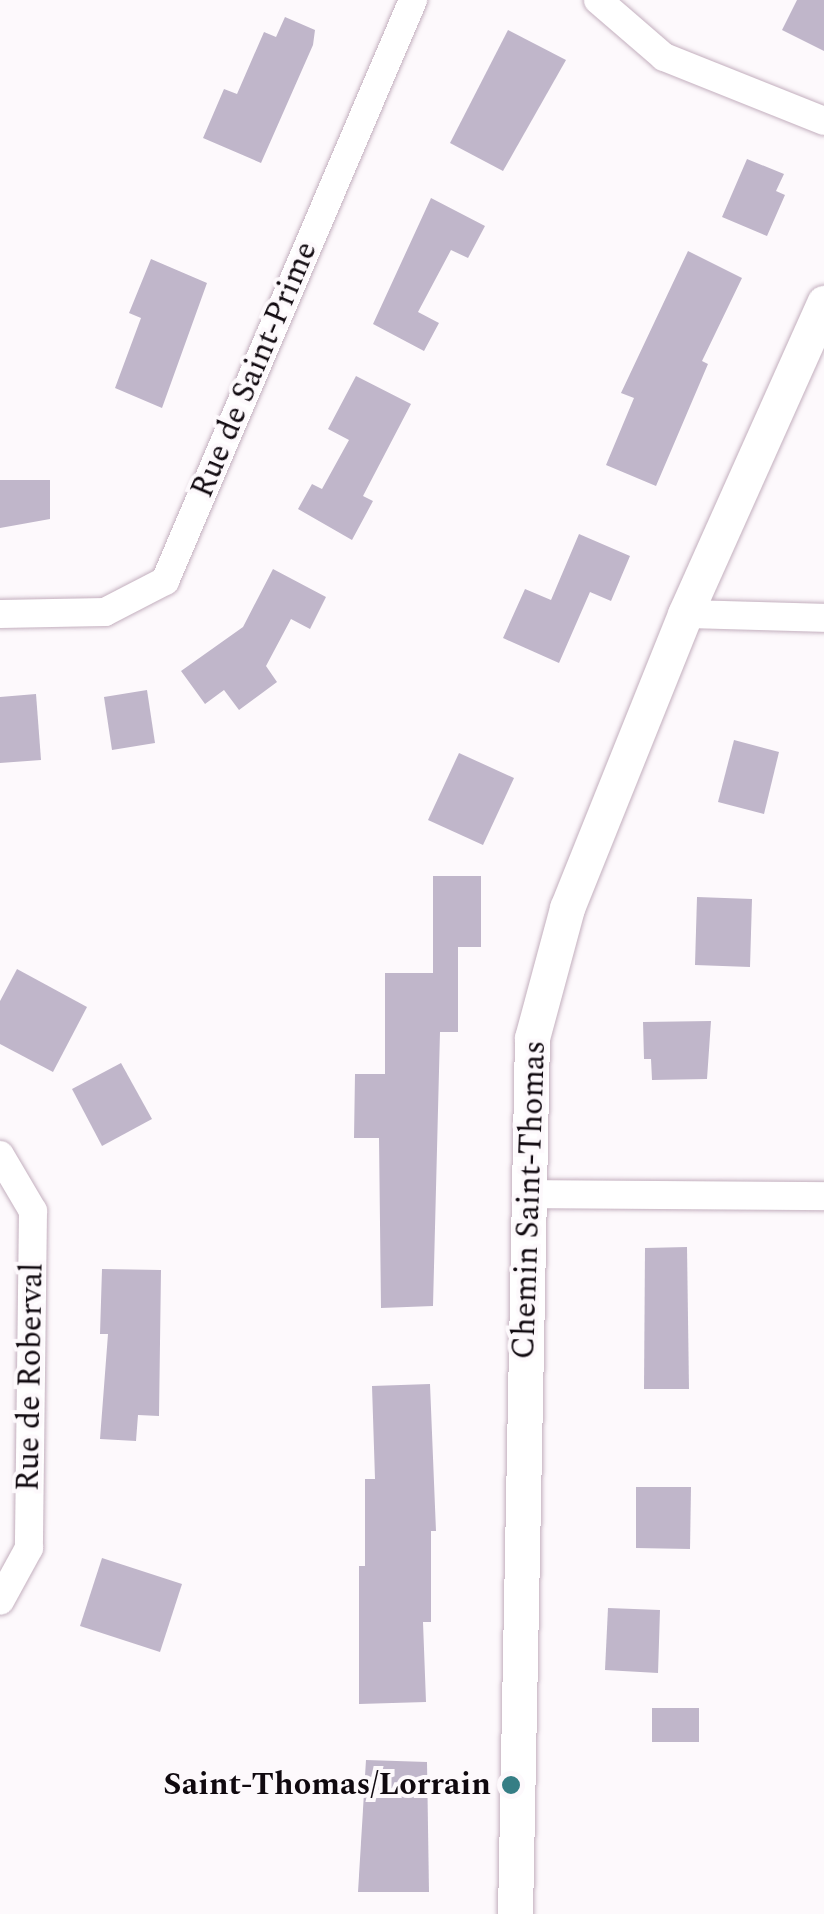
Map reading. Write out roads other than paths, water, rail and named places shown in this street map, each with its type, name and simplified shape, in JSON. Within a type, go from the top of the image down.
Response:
[{"type":"street","name":"Rue de Saint-Prime","points":[[0,614],[106,612],[165,581],[413,0]]},
{"type":"street","points":[[598,0],[664,57],[824,121]]},
{"type":"street","name":"Chemin Saint-Thomas","points":[[515,1914],[532,1038],[562,926],[684,614],[824,303]]},
{"type":"street","points":[[684,614],[824,618]]},
{"type":"street","name":"Rue de Roberval","points":[[0,1155],[33,1212],[29,1548],[0,1601]]},
{"type":"street","points":[[529,1194],[824,1196]]},
{"type":"place","name":"Saint-Thomas/Lorrain","points":[[511,1785]]}]
